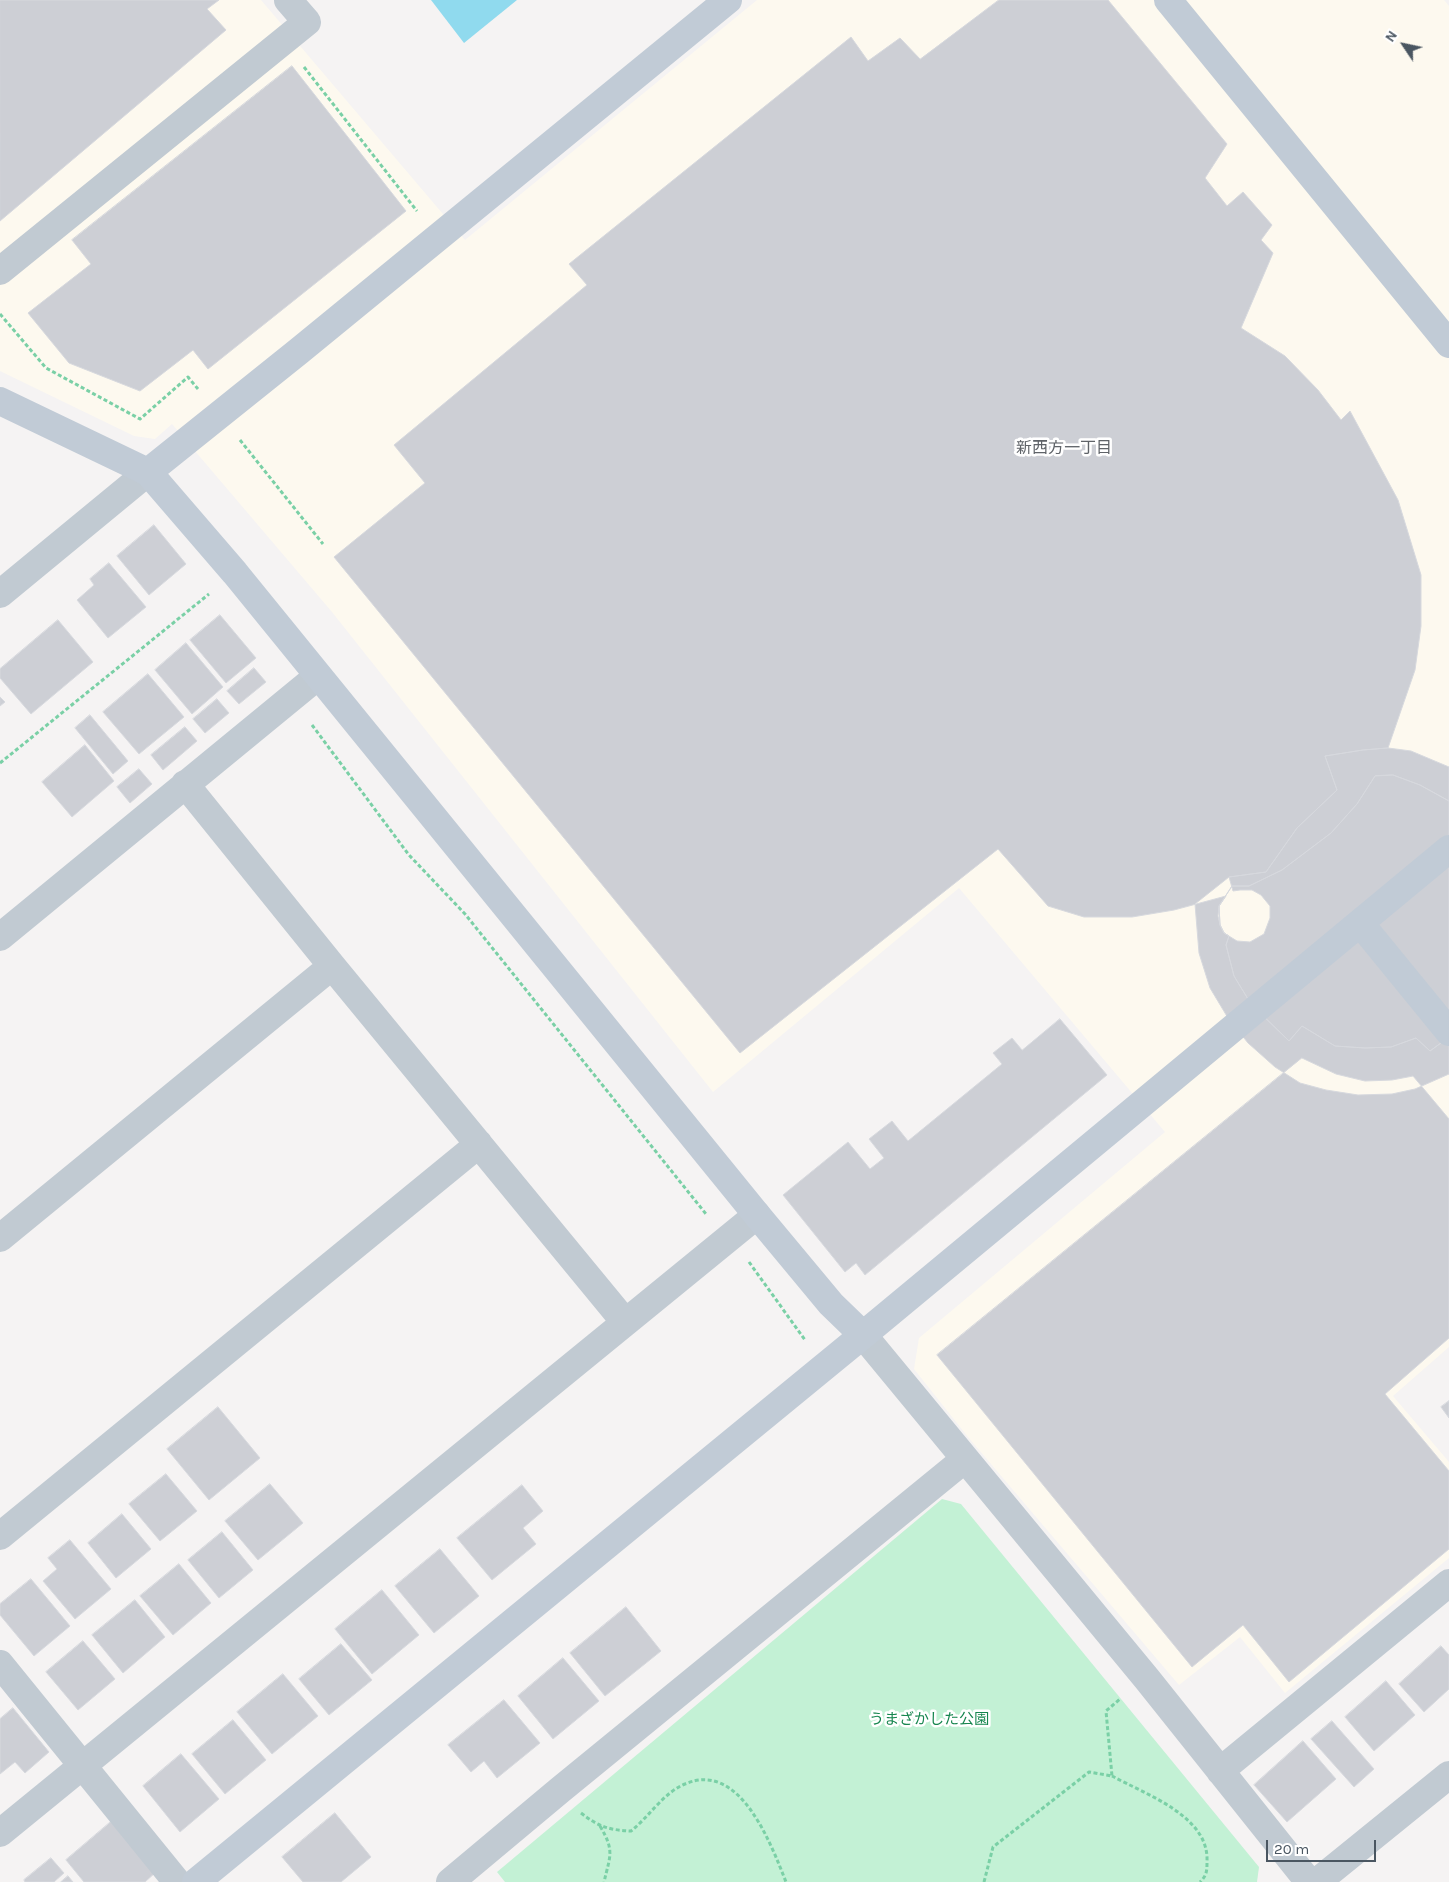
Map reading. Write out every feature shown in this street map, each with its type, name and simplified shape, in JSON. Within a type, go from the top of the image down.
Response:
[{"type":"street","points":[[0,272],[307,22],[288,0]]},
{"type":"street","points":[[0,594],[728,0]]},
{"type":"street","points":[[1168,0],[1449,344]]},
{"type":"street","points":[[0,401],[148,472],[235,573],[757,1215],[831,1304],[863,1335],[1146,1679],[1309,1882]]},
{"type":"street","points":[[0,937],[318,676]]},
{"type":"street","points":[[185,784],[625,1322]]},
{"type":"street","points":[[196,1882],[863,1335],[1449,849]]},
{"type":"street","points":[[1360,924],[1449,1032]]},
{"type":"street","points":[[0,1238],[332,966]]},
{"type":"street","points":[[0,1536],[479,1144]]},
{"type":"street","points":[[0,1833],[757,1215]]},
{"type":"street","points":[[458,1880],[560,1790],[965,1459]]},
{"type":"street","points":[[1220,1771],[1449,1583]]},
{"type":"street","points":[[0,1664],[177,1882]]},
{"type":"street","points":[[1316,1882],[1449,1774]]},
{"type":"path","points":[[284,40],[423,218]]},
{"type":"path","points":[[0,763],[235,573]]},
{"type":"path","points":[[307,719],[409,855],[464,914],[710,1218]]},
{"type":"path","points":[[745,1256],[806,1341]]},
{"type":"path","points":[[1112,1776],[1106,1711],[1146,1679]]},
{"type":"path","points":[[984,1882],[992,1847],[1089,1772],[1112,1776],[1178,1811],[1197,1830],[1207,1852],[1206,1875],[1200,1882]]},
{"type":"path","points":[[560,1790],[578,1811],[593,1823],[610,1830],[631,1831],[668,1795],[686,1784],[702,1780],[717,1782],[731,1788],[748,1807],[768,1840],[786,1882]]},
{"type":"path","points":[[600,1826],[610,1846],[611,1855],[604,1882]]},
{"type":"shaded area","points":[[0,0],[261,0],[465,240],[757,0],[1444,0],[1449,6],[1449,1347],[1393,1396],[1449,1462],[1449,1558],[1285,1693],[1240,1637],[1179,1685],[968,1437],[914,1369],[919,1338],[1165,1132],[959,888],[713,1092],[332,612],[172,424],[155,439],[134,436],[0,371]]},
{"type":"green space","name":"うまざかした公園","points":[[942,1499],[961,1504],[1259,1867],[1257,1882],[505,1882],[497,1872]]},
{"type":"water","points":[[431,0],[517,0],[464,43]]},
{"type":"building","points":[[0,0],[219,0],[207,9],[226,30],[0,221]]},
{"type":"building","points":[[999,0],[1108,0],[1227,144],[1205,178],[1227,206],[1243,192],[1272,225],[1261,240],[1273,253],[1241,328],[1285,356],[1318,390],[1341,420],[1350,411],[1398,500],[1421,575],[1421,626],[1415,670],[1388,748],[1325,756],[1337,790],[1297,828],[1266,872],[1229,877],[1233,891],[1252,890],[1261,895],[1270,906],[1270,918],[1264,934],[1250,942],[1237,941],[1224,933],[1218,916],[1219,906],[1226,896],[1174,910],[1132,917],[1084,917],[1048,906],[998,849],[740,1053],[334,557],[425,483],[394,445],[587,285],[569,264],[851,37],[868,61],[900,38],[920,59]]},
{"type":"building","points":[[292,66],[406,211],[208,369],[193,350],[140,391],[69,363],[28,313],[91,264],[72,240]]},
{"type":"building","points":[[154,525],[186,564],[149,595],[117,556]]},
{"type":"building","points":[[109,563],[146,607],[108,638],[77,600],[94,585],[90,579]]},
{"type":"building","points":[[220,615],[256,658],[226,683],[190,640]]},
{"type":"building","points":[[58,620],[93,662],[31,714],[0,678],[0,669]]},
{"type":"building","points":[[186,643],[223,687],[192,714],[155,670]]},
{"type":"building","points":[[254,668],[266,682],[239,704],[227,691]]},
{"type":"building","points":[[148,674],[184,717],[139,754],[103,712]]},
{"type":"building","points":[[0,697],[5,702],[0,706]]},
{"type":"building","points":[[217,699],[229,713],[205,733],[193,719]]},
{"type":"building","points":[[90,715],[128,761],[113,774],[75,728]]},
{"type":"building","points":[[185,727],[197,741],[163,770],[151,755]]},
{"type":"building","points":[[85,745],[114,781],[72,817],[42,782]]},
{"type":"building","points":[[1388,748],[1411,751],[1449,767],[1449,801],[1420,785],[1393,775],[1375,776],[1357,804],[1331,833],[1282,870],[1249,886],[1232,886],[1219,906],[1220,925],[1224,933],[1229,936],[1226,945],[1234,976],[1251,1004],[1289,1041],[1302,1026],[1335,1046],[1391,1047],[1416,1038],[1430,1051],[1449,1037],[1449,1074],[1415,1089],[1392,1094],[1358,1095],[1326,1090],[1300,1083],[1275,1067],[1248,1043],[1228,1018],[1210,988],[1199,953],[1195,904],[1229,877],[1266,872],[1297,828],[1337,790],[1325,756]]},
{"type":"building","points":[[139,769],[152,784],[130,803],[117,787]]},
{"type":"building","points":[[1393,775],[1420,785],[1449,801],[1449,1037],[1430,1051],[1416,1038],[1391,1047],[1335,1046],[1302,1026],[1289,1041],[1251,1004],[1234,976],[1226,945],[1229,936],[1224,933],[1220,925],[1219,906],[1232,886],[1249,886],[1282,870],[1331,833],[1357,804],[1375,776]]},
{"type":"building","points":[[1060,1019],[1107,1075],[865,1275],[856,1263],[845,1272],[783,1195],[848,1142],[870,1169],[884,1158],[869,1139],[892,1121],[908,1141],[1002,1064],[993,1053],[1012,1038],[1022,1050]]},
{"type":"building","points":[[1302,1058],[1336,1074],[1365,1081],[1392,1080],[1413,1076],[1449,1119],[1449,1338],[1385,1394],[1449,1471],[1449,1549],[1289,1682],[1243,1625],[1192,1667],[937,1355]]},
{"type":"building","points":[[1449,1401],[1449,1418],[1441,1407]]},
{"type":"building","points":[[218,1407],[260,1458],[209,1500],[167,1449]]},
{"type":"building","points":[[166,1474],[197,1511],[160,1541],[129,1504]]},
{"type":"building","points":[[270,1484],[303,1523],[258,1560],[225,1521]]},
{"type":"building","points":[[522,1485],[543,1511],[523,1528],[536,1544],[492,1580],[457,1538]]},
{"type":"building","points":[[122,1514],[151,1549],[116,1578],[88,1543]]},
{"type":"building","points":[[222,1532],[253,1570],[219,1598],[188,1560]]},
{"type":"building","points":[[70,1540],[111,1589],[75,1619],[43,1581],[57,1569],[48,1558]]},
{"type":"building","points":[[440,1549],[479,1596],[434,1633],[395,1586]]},
{"type":"building","points":[[179,1564],[211,1603],[173,1635],[140,1596]]},
{"type":"building","points":[[31,1579],[70,1626],[34,1656],[0,1615],[0,1604]]},
{"type":"building","points":[[382,1590],[419,1635],[372,1674],[335,1629]]},
{"type":"building","points":[[135,1600],[165,1637],[123,1673],[92,1635]]},
{"type":"building","points":[[626,1607],[661,1651],[605,1696],[570,1653]]},
{"type":"building","points":[[83,1641],[115,1679],[78,1710],[46,1672]]},
{"type":"building","points":[[341,1644],[372,1680],[329,1715],[299,1679]]},
{"type":"building","points":[[1441,1646],[1449,1655],[1449,1689],[1424,1712],[1399,1684]]},
{"type":"building","points":[[563,1658],[599,1701],[553,1739],[518,1696]]},
{"type":"building","points":[[283,1674],[318,1716],[272,1754],[237,1712]]},
{"type":"building","points":[[1386,1681],[1415,1715],[1374,1751],[1345,1717]]},
{"type":"building","points":[[504,1700],[540,1743],[497,1778],[484,1761],[471,1772],[448,1745]]},
{"type":"building","points":[[13,1708],[49,1752],[25,1773],[15,1762],[0,1774],[0,1719]]},
{"type":"building","points":[[233,1720],[266,1760],[225,1794],[192,1754]]},
{"type":"building","points":[[1332,1721],[1374,1769],[1354,1787],[1311,1739]]},
{"type":"building","points":[[1303,1741],[1336,1779],[1287,1822],[1254,1785]]},
{"type":"building","points":[[181,1754],[219,1799],[180,1832],[143,1786]]},
{"type":"building","points":[[335,1813],[371,1857],[341,1882],[303,1882],[282,1857]]},
{"type":"building","points":[[113,1820],[156,1872],[145,1882],[84,1882],[66,1860]]},
{"type":"building","points":[[51,1858],[64,1873],[54,1882],[25,1882],[24,1880]]},
{"type":"building","points":[[68,1876],[73,1882],[61,1882]]},
{"type":"district","name":"新西方一丁目","points":[[1064,448]]}]
